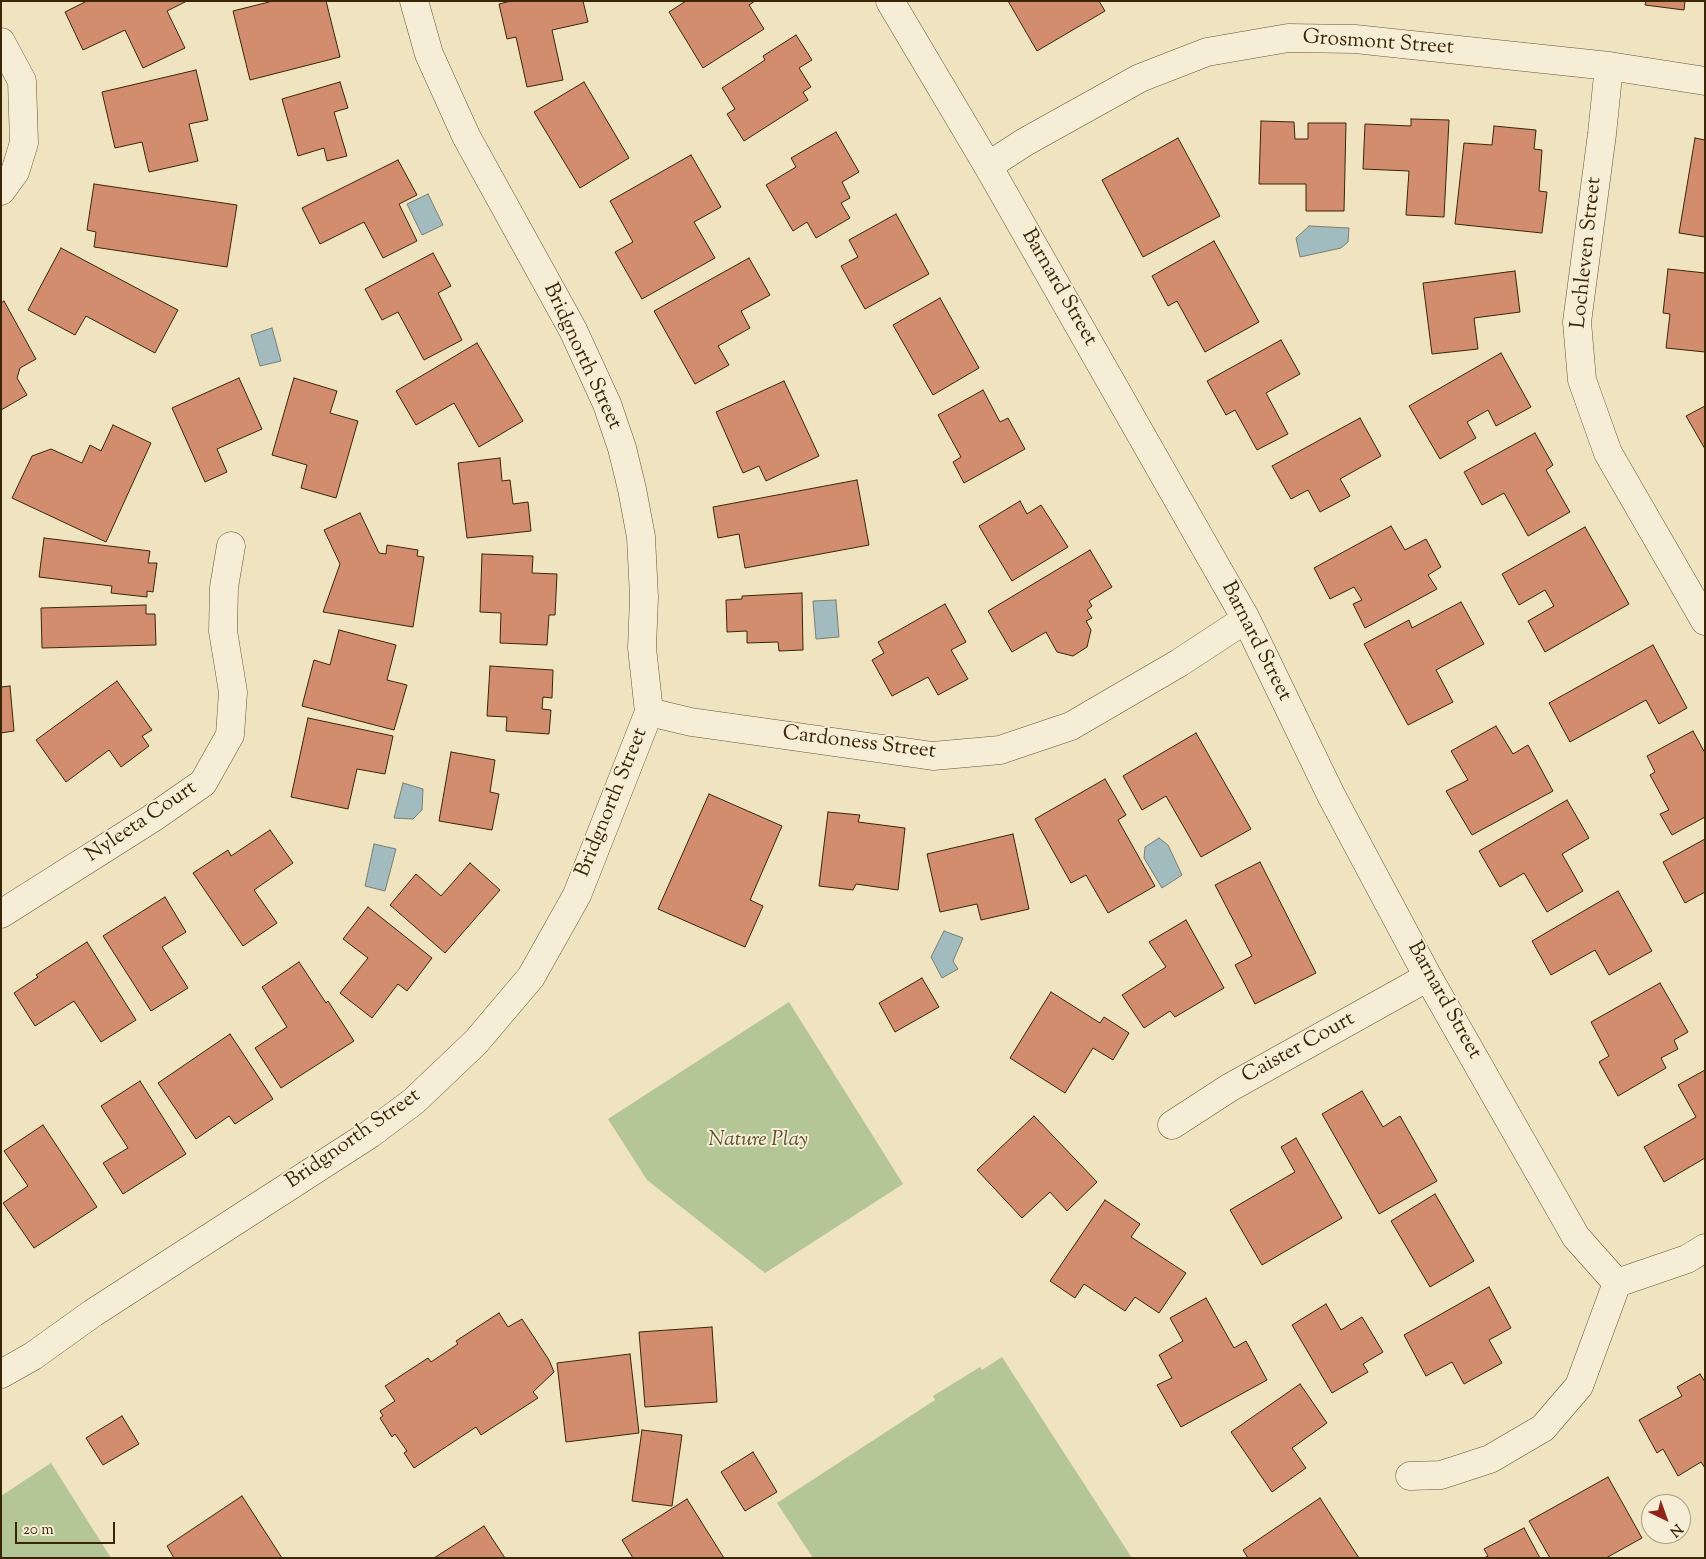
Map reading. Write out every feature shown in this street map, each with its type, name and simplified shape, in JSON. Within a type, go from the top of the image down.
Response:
[{"type":"street","name":"Bridgnorth Street","points":[[1,1374],[33,1356],[93,1313],[370,1134],[414,1101],[476,1042],[531,977],[577,895],[649,712],[642,648],[644,597],[641,537],[622,448],[607,404],[573,330],[466,136],[429,54],[414,1]]},
{"type":"street","name":"Barnard Street","points":[[890,1],[988,166],[1246,619],[1331,795],[1428,977],[1576,1238],[1617,1283]]},
{"type":"street","name":"Grosmont Street","points":[[988,166],[1025,142],[1140,78],[1207,52],[1288,38],[1355,38],[1609,66],[1705,81]]},
{"type":"street","points":[[1,42],[22,80],[24,143],[15,172],[1,191]]},
{"type":"street","name":"Lochleven Street","points":[[1609,66],[1602,134],[1576,322],[1582,380],[1608,453],[1705,620]]},
{"type":"street","name":"Nyleeta Court","points":[[1,914],[143,824],[202,783],[230,735],[233,692],[223,631],[224,587],[231,546]]},
{"type":"street","name":"Cardoness Street","points":[[649,712],[691,722],[933,756],[1000,750],[1071,726],[1179,663],[1246,619]]},
{"type":"street","name":"Caister Court","points":[[1172,1125],[1229,1088],[1428,977]]},
{"type":"street","points":[[1410,1476],[1441,1475],[1490,1460],[1543,1428],[1580,1386],[1617,1283],[1687,1259],[1705,1248]]},
{"type":"green space","name":"Nature Play","points":[[789,1002],[903,1184],[765,1273],[647,1180],[608,1119]]},
{"type":"green space","points":[[1002,1357],[1132,1558],[813,1558],[777,1503],[935,1400],[933,1396],[980,1367],[982,1370]]},
{"type":"green space","points":[[51,1463],[111,1558],[1,1558],[1,1496]]},
{"type":"water","points":[[428,194],[443,225],[422,235],[407,204]]},
{"type":"water","points":[[1309,226],[1349,228],[1348,242],[1341,248],[1300,257],[1296,238]]},
{"type":"water","points":[[272,328],[281,361],[260,366],[251,335]]},
{"type":"water","points":[[836,600],[839,637],[816,639],[813,601]]},
{"type":"water","points":[[403,783],[423,789],[422,810],[413,819],[394,818]]},
{"type":"water","points":[[1159,838],[1168,845],[1182,875],[1162,888],[1144,858],[1145,847]]},
{"type":"water","points":[[374,844],[396,849],[385,891],[365,886]]},
{"type":"water","points":[[944,931],[963,938],[953,961],[958,969],[942,978],[931,957]]},
{"type":"building","points":[[87,1],[187,1],[167,11],[185,48],[143,68],[125,30],[83,50],[65,12]]},
{"type":"building","points":[[273,1],[326,1],[340,57],[250,80],[233,11]]},
{"type":"building","points":[[511,1],[583,1],[588,22],[552,30],[563,80],[527,87],[516,37],[507,39],[499,4]]},
{"type":"building","points":[[686,1],[755,1],[749,5],[764,29],[703,68],[669,12]]},
{"type":"building","points":[[1008,1],[1099,1],[1105,11],[1037,51]]},
{"type":"building","points":[[1646,1],[1685,1],[1684,10],[1645,5]]},
{"type":"building","points":[[796,35],[812,60],[799,68],[811,87],[803,92],[808,100],[744,141],[727,114],[735,109],[722,88],[765,60],[763,56]]},
{"type":"building","points":[[196,70],[208,120],[189,124],[198,161],[149,172],[142,142],[115,148],[102,92]]},
{"type":"building","points":[[340,82],[348,108],[334,112],[347,156],[327,161],[324,148],[298,156],[282,99]]},
{"type":"building","points":[[584,82],[629,158],[580,188],[534,112]]},
{"type":"building","points":[[1411,119],[1449,120],[1444,217],[1406,215],[1409,171],[1363,169],[1365,124],[1411,126]]},
{"type":"building","points":[[1261,121],[1294,122],[1295,139],[1308,139],[1308,123],[1346,123],[1344,211],[1306,211],[1306,184],[1259,184]]},
{"type":"building","points":[[1494,126],[1536,130],[1534,149],[1542,150],[1539,191],[1547,192],[1542,233],[1455,224],[1464,143],[1492,145]]},
{"type":"building","points":[[836,132],[859,172],[842,182],[850,198],[841,203],[850,218],[816,238],[807,222],[793,231],[766,185],[796,167],[791,158]]},
{"type":"building","points":[[1178,138],[1220,216],[1143,257],[1102,180]]},
{"type":"building","points":[[1695,138],[1705,140],[1705,237],[1679,233]]},
{"type":"building","points":[[691,155],[721,207],[694,222],[715,258],[642,299],[615,252],[633,242],[610,201]]},
{"type":"building","points":[[398,160],[417,195],[399,204],[417,241],[383,258],[364,222],[320,244],[302,208]]},
{"type":"building","points":[[94,184],[237,205],[227,267],[94,247],[96,232],[87,230]]},
{"type":"building","points":[[896,214],[929,274],[865,309],[841,266],[858,257],[849,240]]},
{"type":"building","points":[[1214,241],[1259,322],[1205,352],[1177,301],[1168,306],[1152,276]]},
{"type":"building","points":[[61,248],[178,310],[155,353],[86,316],[75,335],[28,310]]},
{"type":"building","points":[[433,253],[451,286],[438,293],[462,340],[424,360],[398,312],[382,320],[365,289]]},
{"type":"building","points":[[749,258],[770,295],[741,311],[750,328],[718,346],[729,365],[695,384],[654,311]]},
{"type":"building","points":[[1668,269],[1705,273],[1705,352],[1666,348],[1670,314],[1663,313]]},
{"type":"building","points":[[1515,271],[1520,312],[1474,318],[1478,349],[1432,354],[1423,283]]},
{"type":"building","points":[[940,298],[979,368],[933,395],[893,325]]},
{"type":"building","points":[[4,301],[36,359],[20,368],[17,378],[27,395],[1,410],[1,303]]},
{"type":"building","points":[[1281,340],[1300,374],[1266,393],[1288,434],[1257,450],[1235,410],[1226,415],[1207,381]]},
{"type":"building","points":[[477,343],[523,421],[479,447],[454,403],[416,425],[396,391]]},
{"type":"building","points":[[1501,353],[1531,407],[1496,426],[1488,410],[1467,422],[1476,438],[1440,459],[1409,406]]},
{"type":"building","points":[[239,378],[262,429],[217,449],[227,472],[205,482],[172,408]]},
{"type":"building","points":[[294,378],[337,391],[330,413],[358,421],[336,498],[301,488],[307,465],[272,455]]},
{"type":"building","points":[[784,381],[819,456],[766,481],[759,466],[743,473],[716,412]]},
{"type":"building","points":[[983,390],[1000,422],[1008,418],[1025,449],[964,483],[953,462],[961,457],[938,415]]},
{"type":"building","points":[[1705,406],[1705,449],[1686,416]]},
{"type":"building","points":[[1360,418],[1381,456],[1340,479],[1350,496],[1320,512],[1308,490],[1291,499],[1272,466]]},
{"type":"building","points":[[113,425],[151,443],[106,542],[12,498],[32,456],[51,449],[82,463],[90,445],[101,451]]},
{"type":"building","points":[[1535,433],[1553,465],[1546,470],[1570,512],[1528,536],[1504,493],[1482,505],[1464,472]]},
{"type":"building","points":[[500,458],[502,481],[510,480],[513,504],[528,502],[531,531],[467,538],[458,463]]},
{"type":"building","points":[[857,480],[869,545],[745,568],[739,534],[718,538],[713,507]]},
{"type":"building","points":[[1020,501],[1027,514],[1041,505],[1068,547],[1012,581],[979,526]]},
{"type":"building","points":[[360,513],[379,553],[386,554],[387,545],[418,550],[417,556],[424,557],[413,627],[323,612],[340,564],[324,530]]},
{"type":"building","points":[[1391,526],[1405,550],[1426,539],[1441,567],[1428,575],[1437,589],[1365,628],[1353,604],[1362,600],[1354,587],[1330,599],[1314,568]]},
{"type":"building","points":[[1585,527],[1629,604],[1545,652],[1528,621],[1554,606],[1545,590],[1519,605],[1502,574]]},
{"type":"building","points":[[44,538],[150,551],[148,563],[157,563],[153,592],[147,591],[147,597],[111,593],[112,586],[39,577]]},
{"type":"building","points":[[1090,550],[1112,587],[1089,601],[1092,606],[1087,610],[1092,618],[1086,621],[1091,630],[1087,647],[1073,656],[1057,652],[1046,632],[1012,652],[988,611]]},
{"type":"building","points":[[482,554],[533,556],[532,573],[557,574],[555,615],[549,615],[547,645],[500,643],[501,613],[480,612]]},
{"type":"building","points":[[802,593],[803,650],[779,651],[778,642],[747,643],[747,631],[727,632],[726,600],[742,599],[742,596]]},
{"type":"building","points":[[1461,602],[1484,644],[1436,670],[1453,702],[1408,725],[1364,644],[1409,620],[1412,628]]},
{"type":"building","points":[[945,604],[966,642],[951,650],[968,679],[938,695],[928,677],[892,696],[872,660],[884,653],[878,642]]},
{"type":"building","points":[[146,605],[146,614],[155,614],[156,645],[42,648],[41,608]]},
{"type":"building","points":[[339,630],[396,645],[387,680],[407,685],[394,730],[302,706],[314,660],[330,665]]},
{"type":"building","points":[[1653,645],[1687,708],[1659,724],[1646,700],[1570,742],[1549,703]]},
{"type":"building","points":[[490,666],[553,670],[552,698],[543,697],[542,709],[551,710],[549,734],[506,731],[507,717],[487,716]]},
{"type":"building","points":[[117,681],[152,730],[142,736],[149,746],[121,767],[109,750],[66,782],[36,740]]},
{"type":"building","points":[[10,686],[14,731],[1,733],[1,687]]},
{"type":"building","points":[[308,718],[393,736],[385,774],[357,769],[348,809],[291,797]]},
{"type":"building","points":[[1496,726],[1513,754],[1528,745],[1553,791],[1472,835],[1446,791],[1468,780],[1451,751]]},
{"type":"building","points":[[1693,731],[1705,753],[1705,817],[1672,835],[1660,814],[1669,810],[1650,775],[1655,772],[1647,756]]},
{"type":"building","points":[[1196,733],[1251,829],[1201,857],[1166,796],[1142,810],[1123,776]]},
{"type":"building","points":[[451,752],[495,760],[490,792],[499,794],[492,830],[439,821]]},
{"type":"building","points":[[1105,779],[1126,815],[1118,820],[1155,886],[1108,913],[1086,875],[1071,883],[1035,819]]},
{"type":"building","points":[[709,794],[782,826],[750,900],[763,906],[745,947],[658,909]]},
{"type":"building","points":[[1567,800],[1589,838],[1562,854],[1583,891],[1547,912],[1524,873],[1500,887],[1479,851]]},
{"type":"building","points":[[828,812],[860,815],[858,822],[905,828],[898,890],[856,884],[853,890],[819,886]]},
{"type":"building","points":[[270,830],[293,863],[254,890],[277,923],[243,946],[193,873],[228,850],[231,856]]},
{"type":"building","points":[[1013,834],[1029,909],[981,920],[977,904],[940,912],[927,854]]},
{"type":"building","points":[[1705,839],[1705,892],[1685,903],[1663,862]]},
{"type":"building","points":[[1260,862],[1316,973],[1255,1004],[1235,965],[1252,956],[1215,885]]},
{"type":"building","points":[[470,863],[500,890],[445,953],[390,905],[416,874],[441,896]]},
{"type":"building","points":[[1618,891],[1652,951],[1609,975],[1595,950],[1551,975],[1532,941]]},
{"type":"building","points":[[165,897],[186,932],[162,947],[188,988],[151,1011],[103,936]]},
{"type":"building","points":[[368,907],[432,958],[407,991],[398,984],[372,1018],[340,993],[368,958],[343,939]]},
{"type":"building","points":[[1186,920],[1224,988],[1175,1017],[1170,1011],[1144,1028],[1122,995],[1166,967],[1149,942]]},
{"type":"building","points":[[87,942],[136,1020],[101,1042],[74,1001],[35,1026],[14,993],[38,977],[36,975]]},
{"type":"building","points":[[299,962],[326,1003],[328,1001],[354,1041],[281,1088],[255,1048],[287,1027],[262,987]]},
{"type":"building","points":[[922,978],[939,1007],[895,1032],[879,1003]]},
{"type":"building","points":[[1660,983],[1688,1032],[1674,1040],[1678,1049],[1661,1058],[1666,1068],[1618,1096],[1599,1062],[1609,1056],[1591,1022]]},
{"type":"building","points":[[1051,992],[1100,1023],[1104,1017],[1129,1033],[1113,1060],[1093,1048],[1065,1093],[1010,1058]]},
{"type":"building","points":[[230,1034],[273,1099],[235,1124],[229,1116],[196,1139],[158,1083]]},
{"type":"building","points":[[1705,1070],[1705,1158],[1664,1182],[1644,1147],[1696,1117],[1678,1085]]},
{"type":"building","points":[[140,1081],[186,1154],[123,1194],[103,1163],[128,1148],[101,1106]]},
{"type":"building","points":[[1362,1091],[1383,1127],[1400,1116],[1437,1181],[1379,1214],[1322,1114]]},
{"type":"building","points":[[1034,1116],[1097,1182],[1067,1211],[1050,1192],[1022,1218],[977,1170]]},
{"type":"building","points":[[43,1125],[97,1207],[34,1248],[3,1203],[28,1186],[4,1151]]},
{"type":"building","points":[[1296,1138],[1342,1218],[1262,1265],[1230,1210],[1295,1172],[1281,1147]]},
{"type":"building","points":[[1435,1194],[1474,1261],[1430,1287],[1391,1221]]},
{"type":"building","points":[[1105,1200],[1140,1224],[1131,1237],[1186,1273],[1159,1313],[1135,1297],[1125,1311],[1084,1284],[1075,1298],[1050,1281]]},
{"type":"building","points":[[1489,1287],[1511,1328],[1489,1340],[1502,1363],[1464,1384],[1452,1362],[1426,1376],[1404,1335]]},
{"type":"building","points":[[1206,1298],[1234,1348],[1246,1341],[1267,1380],[1181,1427],[1157,1385],[1172,1378],[1159,1355],[1183,1341],[1170,1318]]},
{"type":"building","points":[[1326,1304],[1341,1330],[1362,1317],[1383,1352],[1363,1364],[1368,1372],[1332,1393],[1292,1325]]},
{"type":"building","points":[[499,1313],[508,1327],[522,1319],[549,1360],[554,1372],[533,1392],[538,1398],[481,1435],[476,1427],[414,1468],[404,1453],[407,1451],[395,1434],[392,1437],[380,1418],[383,1416],[380,1411],[395,1401],[385,1386],[428,1358],[431,1362],[458,1344],[456,1341]]},
{"type":"building","points":[[712,1327],[717,1402],[645,1407],[639,1332]]},
{"type":"building","points":[[630,1354],[639,1433],[566,1442],[557,1363]]},
{"type":"building","points":[[1700,1374],[1705,1382],[1705,1468],[1701,1462],[1678,1476],[1663,1449],[1657,1453],[1639,1420],[1682,1396],[1677,1387]]},
{"type":"building","points":[[1300,1384],[1327,1423],[1292,1448],[1306,1468],[1272,1492],[1231,1432]]},
{"type":"building","points":[[122,1416],[139,1444],[103,1465],[86,1438]]},
{"type":"building","points":[[642,1430],[682,1435],[672,1506],[632,1501]]},
{"type":"building","points":[[753,1452],[777,1492],[745,1511],[721,1472]]},
{"type":"building","points":[[1608,1477],[1641,1539],[1606,1558],[1550,1558],[1529,1521]]},
{"type":"building","points":[[242,1496],[282,1558],[174,1558],[167,1546]]},
{"type":"building","points":[[1320,1498],[1359,1558],[1248,1558],[1243,1550]]},
{"type":"building","points":[[687,1499],[724,1558],[633,1558],[622,1540]]},
{"type":"building","points":[[484,1526],[505,1558],[434,1558]]},
{"type":"building","points":[[1524,1528],[1540,1558],[1484,1558],[1488,1556],[1484,1549]]}]
